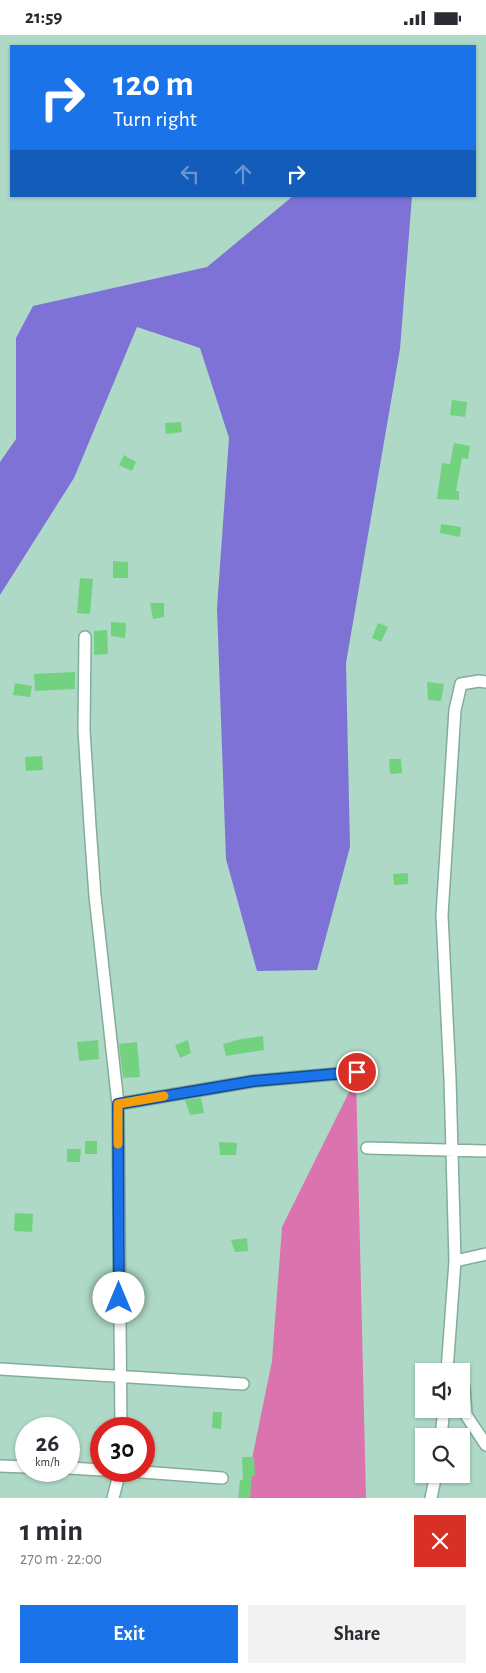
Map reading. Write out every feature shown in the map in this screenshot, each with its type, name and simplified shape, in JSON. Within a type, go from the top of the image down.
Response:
[{"type":"street","points":[[85,637],[84,730],[90,826],[95,896],[118,1104],[120,1417]]},
{"type":"street","points":[[448,1363],[455,1261],[442,915],[458,695],[461,685],[479,681],[486,682]]},
{"type":"street","points":[[118,1104],[254,1081],[357,1072]]},
{"type":"street","points":[[367,1148],[486,1151]]},
{"type":"street","points":[[455,1261],[486,1254]]},
{"type":"street","points":[[0,1369],[243,1384]]},
{"type":"street","points":[[468,1418],[486,1445]]},
{"type":"street","points":[[0,1466],[15,1467]]},
{"type":"street","points":[[155,1473],[222,1478]]},
{"type":"street","points":[[113,1498],[117,1482]]},
{"type":"street","points":[[431,1498],[434,1483]]},
{"type":"shaded area","points":[[292,197],[412,197],[400,349],[346,663],[350,847],[317,970],[257,971],[226,859],[217,608],[229,438],[200,348],[137,327],[74,478],[0,595],[0,462],[16,439],[16,338],[33,306],[207,267]]},
{"type":"shaded area","points":[[356,1078],[366,1498],[244,1498],[272,1361],[282,1227]]},
{"type":"building","points":[[452,400],[467,402],[465,417],[450,415]]},
{"type":"building","points":[[181,422],[182,432],[166,434],[165,423]]},
{"type":"building","points":[[454,443],[470,446],[468,459],[462,458],[456,491],[459,491],[459,500],[437,499],[442,463],[450,464]]},
{"type":"building","points":[[124,455],[136,462],[132,471],[119,465]]},
{"type":"building","points":[[441,524],[461,527],[460,537],[440,533]]},
{"type":"building","points":[[113,561],[128,562],[128,578],[113,578]]},
{"type":"building","points":[[80,578],[93,579],[90,614],[77,613]]},
{"type":"building","points":[[150,603],[164,603],[164,617],[153,619]]},
{"type":"building","points":[[111,622],[126,623],[125,638],[111,636]]},
{"type":"building","points":[[378,623],[388,627],[381,642],[372,638]]},
{"type":"building","points":[[107,630],[108,654],[94,655],[94,631]]},
{"type":"building","points":[[75,672],[75,689],[35,691],[34,674]]},
{"type":"building","points":[[427,682],[444,684],[441,701],[428,700]]},
{"type":"building","points":[[15,683],[32,686],[30,697],[13,695]]},
{"type":"building","points":[[42,756],[43,770],[26,771],[25,757]]},
{"type":"building","points":[[389,759],[401,759],[402,773],[390,774]]},
{"type":"building","points":[[408,873],[408,884],[394,885],[393,874]]},
{"type":"building","points":[[263,1036],[264,1050],[226,1056],[223,1044]]},
{"type":"building","points":[[98,1040],[99,1059],[79,1061],[77,1042]]},
{"type":"building","points":[[188,1040],[191,1053],[180,1058],[175,1045]]},
{"type":"building","points":[[137,1042],[140,1077],[123,1078],[119,1044]]},
{"type":"building","points":[[201,1098],[204,1113],[190,1115],[185,1100]]},
{"type":"building","points":[[85,1141],[97,1141],[97,1154],[85,1154]]},
{"type":"building","points":[[219,1142],[237,1143],[236,1155],[220,1155]]},
{"type":"building","points":[[67,1149],[81,1149],[80,1162],[67,1162]]},
{"type":"building","points":[[15,1213],[33,1214],[32,1232],[14,1231]]},
{"type":"building","points":[[247,1238],[248,1251],[235,1252],[231,1240]]},
{"type":"building","points":[[213,1412],[222,1412],[221,1429],[212,1428]]},
{"type":"building","points":[[242,1457],[254,1457],[255,1476],[252,1476],[250,1498],[238,1498],[240,1480],[243,1480]]},
{"type":"slow traffic","points":[[118,1144],[118,1104],[164,1096]]},
{"type":"route","points":[[119,1298],[118,1104],[254,1081],[357,1072]]}]
